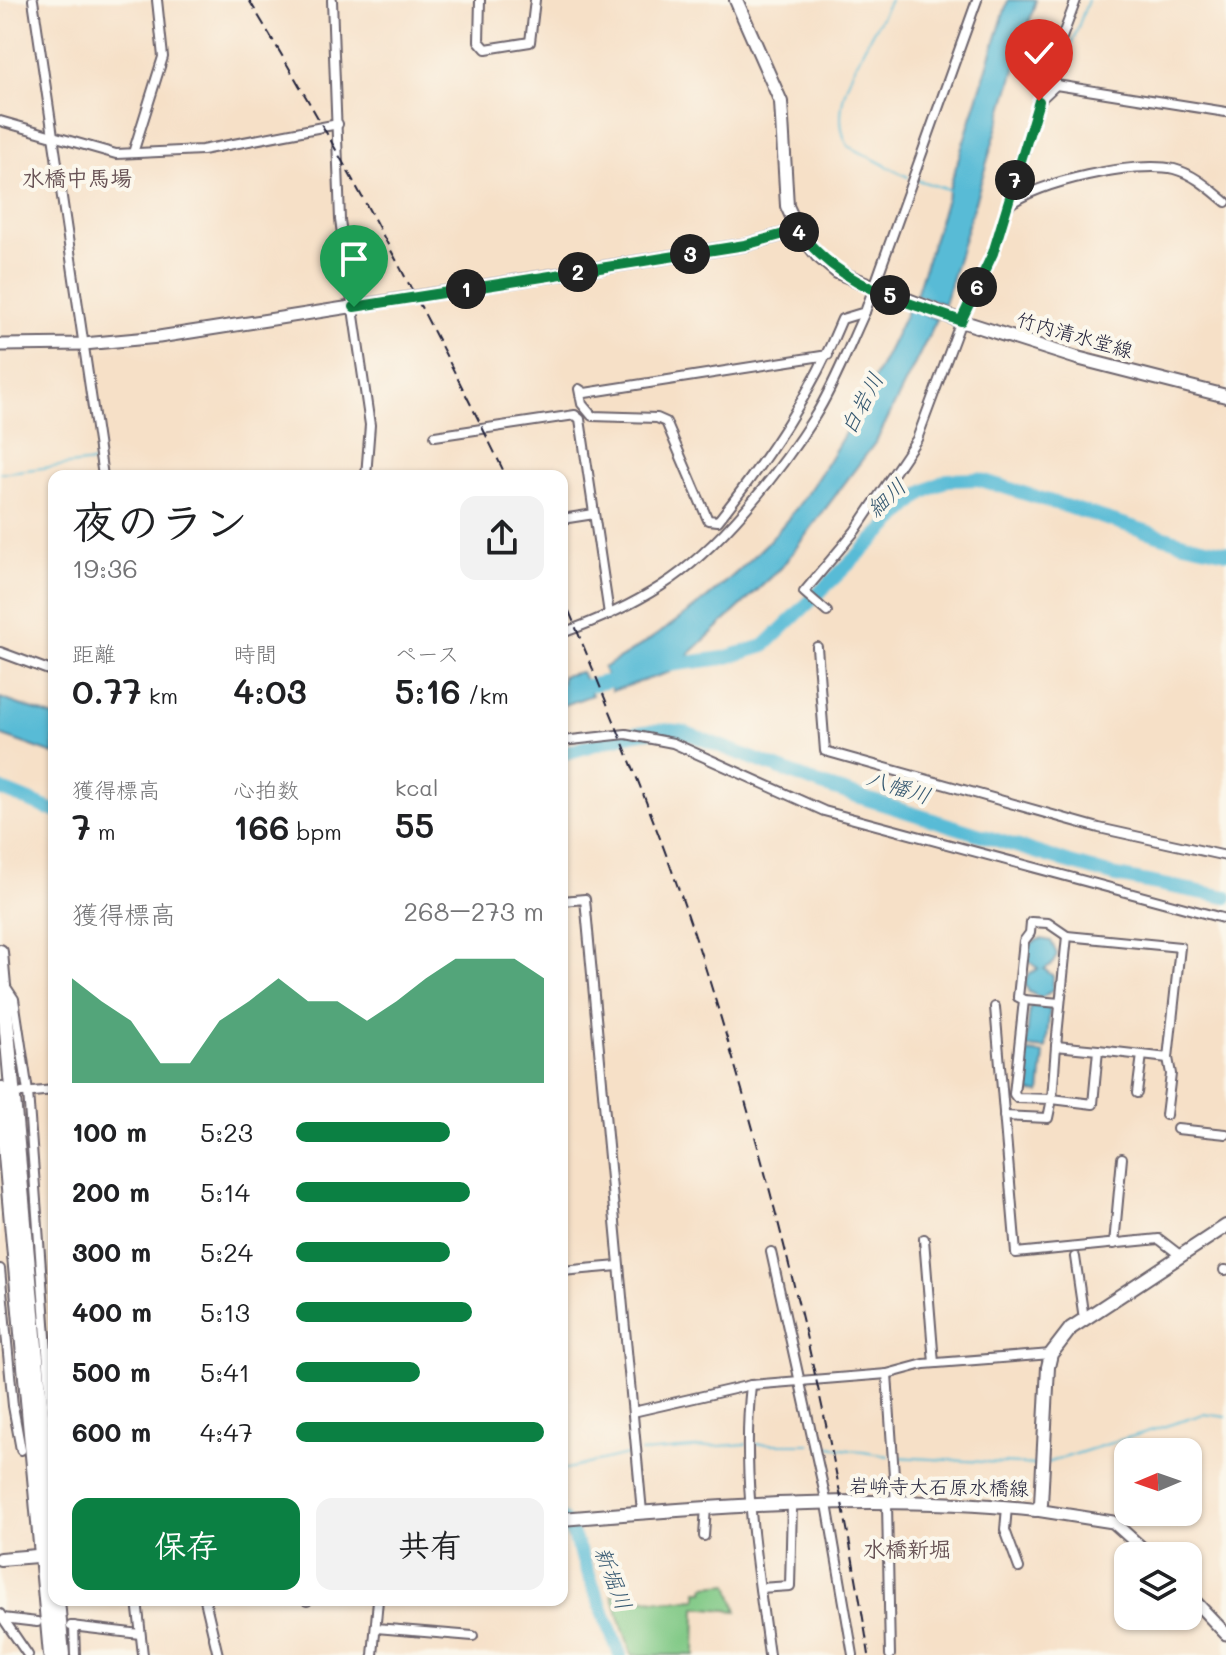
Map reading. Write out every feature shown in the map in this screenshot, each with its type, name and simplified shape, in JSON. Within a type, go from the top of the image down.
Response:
[{"type":"highway","points":[[0,952],[48,1532]]},
{"type":"highway","points":[[0,1089],[48,1537]]},
{"type":"highway","points":[[51,1606],[51,1655]]},
{"type":"highway","points":[[58,1606],[62,1655]]},
{"type":"main road","name":"竹内清水堂線","points":[[736,0],[781,102],[785,121],[784,195],[798,230],[818,256],[837,272],[961,321],[1077,358],[1226,396]]},
{"type":"main road","points":[[1051,1354],[1071,1328],[1226,1226]]},
{"type":"main road","name":"岩峅寺大石原水橋線","points":[[568,1518],[749,1504],[892,1504],[1036,1510],[1041,1504],[1051,1354]]},
{"type":"main road","points":[[0,1559],[48,1556]]},
{"type":"street","points":[[33,0],[102,470]]},
{"type":"street","points":[[133,153],[163,57],[157,0]]},
{"type":"street","points":[[332,0],[340,220],[370,425],[366,470]]},
{"type":"street","points":[[480,0],[479,41],[486,49],[530,42],[535,0]]},
{"type":"street","points":[[568,631],[609,614],[684,569],[741,512],[816,415],[874,289],[977,0]]},
{"type":"street","points":[[1056,85],[1051,67],[1076,0]]},
{"type":"street","points":[[1056,85],[1226,112]]},
{"type":"street","points":[[827,612],[804,592],[855,531],[917,439],[961,321],[993,253],[1039,101],[1056,85]]},
{"type":"street","points":[[0,121],[94,149],[133,153],[202,150],[338,124]]},
{"type":"street","points":[[1007,207],[1019,196],[1101,174],[1144,167],[1189,174],[1226,202]]},
{"type":"street","points":[[0,345],[84,344],[159,337],[745,245],[798,230]]},
{"type":"street","points":[[828,355],[585,393],[579,389],[580,397],[592,416],[657,418],[666,422],[708,520],[718,521],[769,456],[828,355],[842,319],[865,312]]},
{"type":"street","points":[[435,436],[575,415],[580,419],[609,614]]},
{"type":"street","points":[[568,518],[594,514]]},
{"type":"street","points":[[817,647],[825,751],[1084,824],[1226,856]]},
{"type":"street","points":[[0,652],[48,670]]},
{"type":"street","points":[[568,740],[626,734],[673,743],[824,811],[1226,919]]},
{"type":"street","points":[[568,900],[585,899],[642,1512]]},
{"type":"street","points":[[1060,1003],[1018,997],[1024,941],[1030,933],[1031,922],[1048,923],[1067,936],[1180,947],[1168,1058],[1171,1074],[1166,1115]]},
{"type":"street","points":[[1004,1116],[1048,1118],[1067,936]]},
{"type":"street","points":[[3,983],[14,999],[48,1367]]},
{"type":"street","points":[[1024,1000],[1014,1094],[1017,1098],[1093,1104],[1098,1050]]},
{"type":"street","points":[[995,1007],[1016,1253],[1159,1239],[1181,1256]]},
{"type":"street","points":[[1056,1046],[1168,1058]]},
{"type":"street","points":[[1137,1093],[1142,1055]]},
{"type":"street","points":[[25,1093],[48,1091]]},
{"type":"street","points":[[1177,1129],[1226,1134]]},
{"type":"street","points":[[1114,1244],[1122,1158]]},
{"type":"street","points":[[924,1239],[934,1363]]},
{"type":"street","points":[[771,1252],[827,1504],[853,1655]]},
{"type":"street","points":[[1075,1257],[1084,1319]]},
{"type":"street","points":[[568,1270],[618,1266]]},
{"type":"street","points":[[0,1269],[21,1450]]},
{"type":"street","points":[[633,1412],[751,1385],[802,1383],[887,1374],[934,1363],[1051,1354]]},
{"type":"street","points":[[887,1374],[892,1504],[890,1655]]},
{"type":"street","points":[[751,1385],[747,1453],[749,1504],[769,1655]]},
{"type":"street","points":[[760,1588],[790,1586],[792,1504]]},
{"type":"street","points":[[704,1536],[706,1506]]},
{"type":"street","points":[[1007,1507],[1005,1530],[1019,1568]]},
{"type":"street","points":[[1036,1510],[1113,1522],[1135,1542]]},
{"type":"street","points":[[138,1606],[143,1655]]},
{"type":"street","points":[[206,1606],[218,1655]]},
{"type":"street","points":[[373,1655],[378,1606]]},
{"type":"street","points":[[1202,1609],[1226,1634]]},
{"type":"street","points":[[1,1619],[37,1622]]},
{"type":"street","points":[[1,1619],[28,1655]]},
{"type":"street","points":[[75,1655],[72,1626],[140,1634]]},
{"type":"street","points":[[376,1628],[473,1636]]},
{"type":"green space","points":[[729,1584],[737,1611],[696,1607],[695,1655],[632,1655],[612,1595],[664,1601],[697,1599],[697,1591],[704,1591],[705,1586]]},
{"type":"water","points":[[1008,0],[1036,0],[944,304],[916,295]]},
{"type":"water","points":[[908,309],[937,319],[877,440],[781,568],[670,672],[612,691],[603,668],[667,628],[707,598],[785,523],[844,434]]},
{"type":"water","points":[[581,672],[592,695],[568,704],[568,675]]},
{"type":"water","points":[[0,698],[48,715],[48,752],[0,735]]},
{"type":"water","points":[[1041,939],[1051,941],[1057,954],[1054,963],[1044,969],[1053,976],[1053,990],[1041,998],[1029,992],[1025,984],[1028,974],[1038,969],[1029,961],[1028,950],[1031,944]]},
{"type":"water","points":[[1030,1006],[1050,1008],[1046,1049],[1026,1047]]},
{"type":"water","points":[[1026,1052],[1044,1054],[1040,1093],[1022,1091]]},
{"type":"waterway","points":[[890,0],[852,71],[841,110],[842,128],[848,146],[908,177]]},
{"type":"waterway","points":[[1059,79],[1088,0]]},
{"type":"waterway","points":[[1017,191],[1054,93]]},
{"type":"waterway","points":[[914,179],[950,190]]},
{"type":"waterway","points":[[0,473],[94,462]]},
{"type":"waterway","name":"細川","points":[[661,666],[724,658],[764,646],[922,493],[947,480],[978,479],[1184,543],[1226,552]]},
{"type":"waterway","name":"白岩川","points":[[568,690],[624,678]]},
{"type":"waterway","name":"八幡川","points":[[568,752],[638,733],[684,732],[822,785],[1070,863],[1116,876],[1226,897]]},
{"type":"waterway","name":"新堀川","points":[[0,789],[48,809]]},
{"type":"waterway","points":[[1047,1463],[1204,1414],[1226,1417]]},
{"type":"waterway","points":[[641,1452],[746,1444]]},
{"type":"waterway","points":[[753,1444],[810,1444]]},
{"type":"waterway","points":[[817,1445],[889,1456]]},
{"type":"waterway","points":[[568,1469],[635,1453]]},
{"type":"waterway","points":[[896,1457],[1037,1465]]},
{"type":"waterway","name":"新堀川","points":[[568,1528],[620,1655]]},
{"type":"railway","points":[[249,0],[383,235],[503,470]]},
{"type":"railway","points":[[568,609],[663,847],[700,950],[740,1082],[804,1326],[839,1490],[869,1655]]},
{"type":"district","name":"水橋中馬場","points":[[77,177]]},
{"type":"district","name":"水橋新堀","points":[[907,1548]]},
{"type":"route","points":[[354,307],[745,245],[798,230],[818,256],[837,272],[961,321],[993,253],[1039,101]]}]
